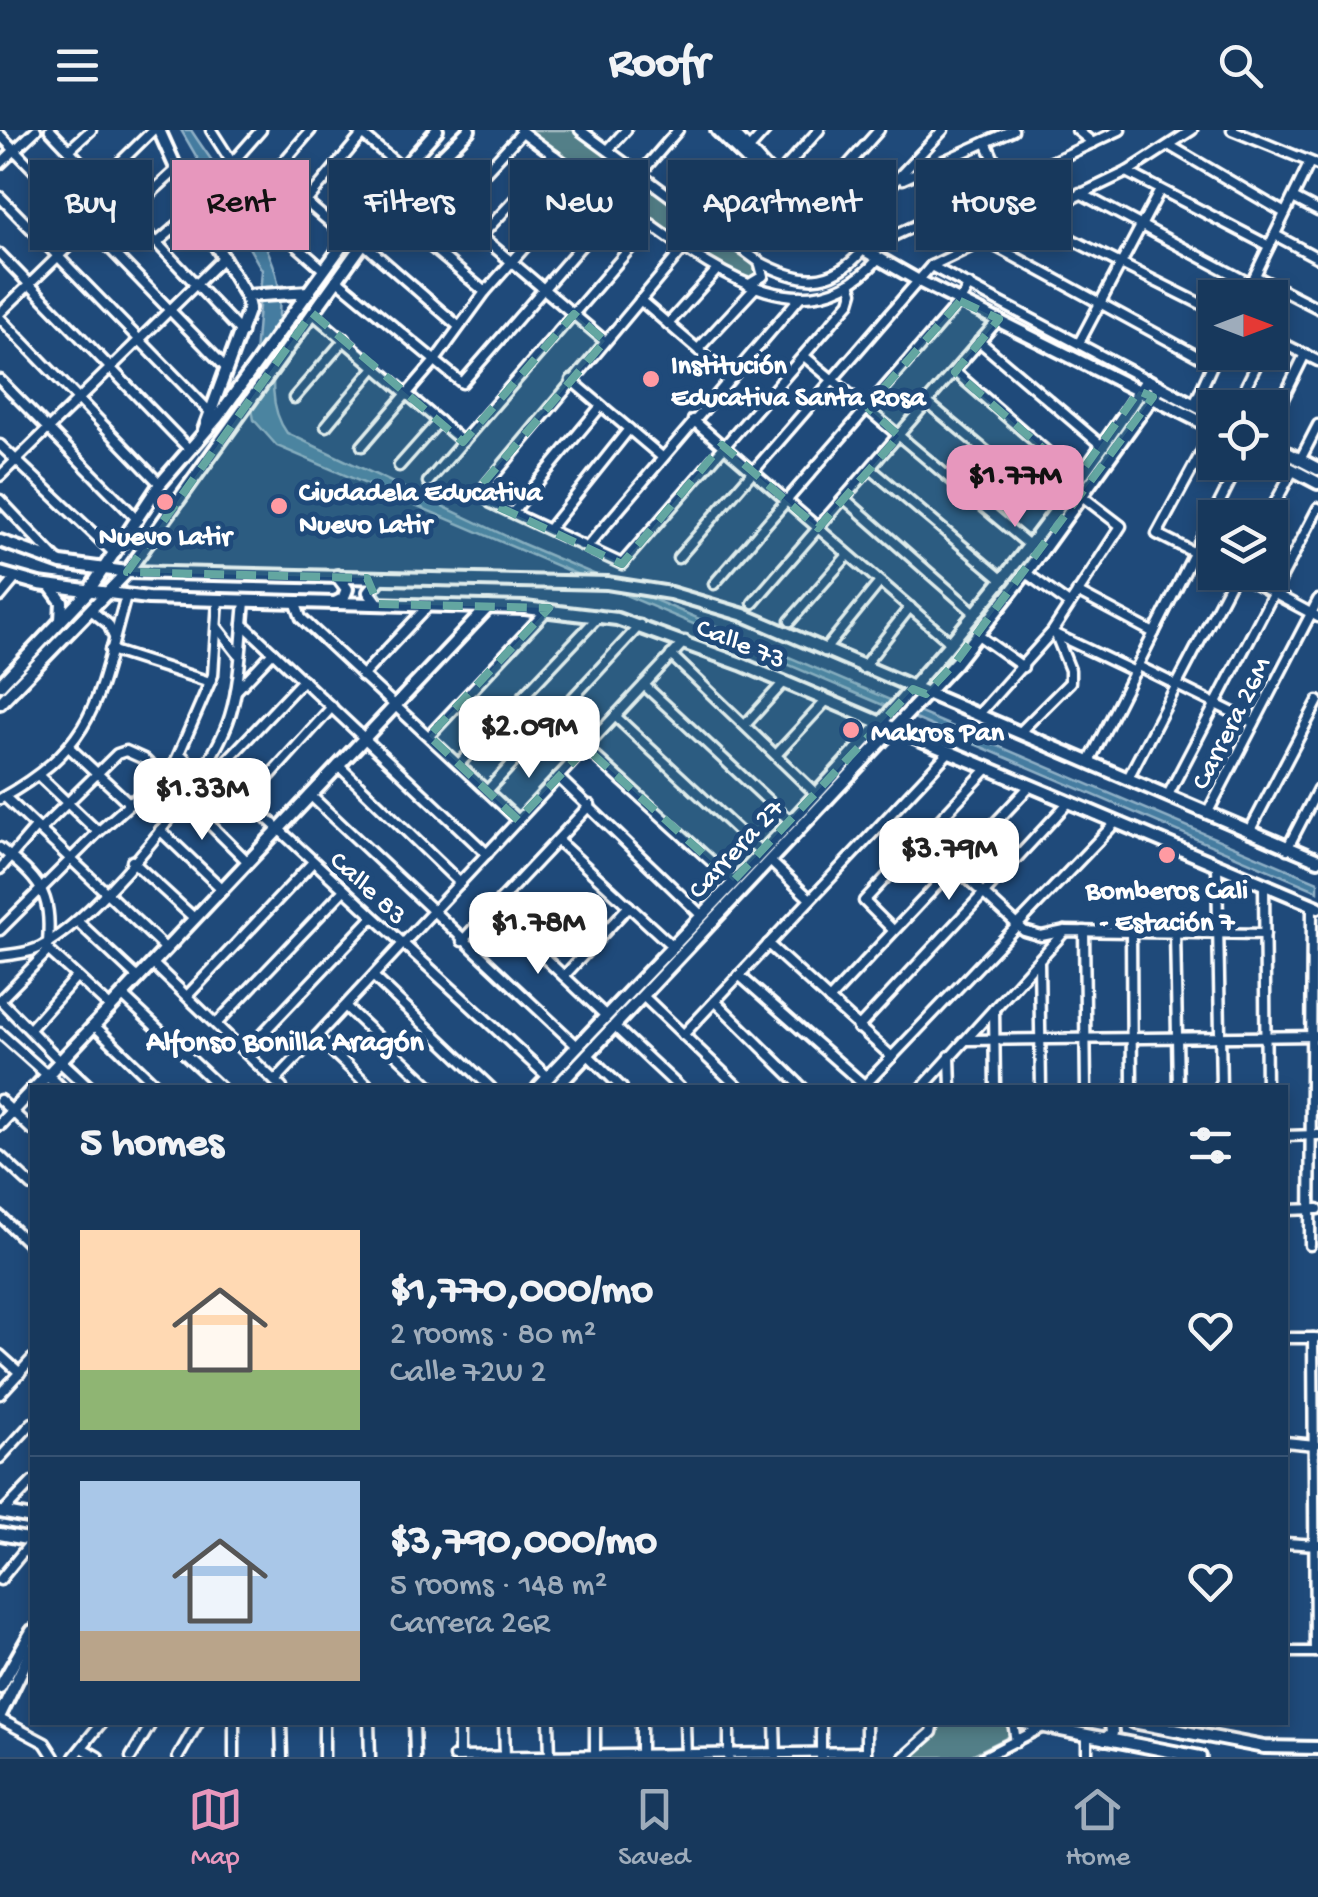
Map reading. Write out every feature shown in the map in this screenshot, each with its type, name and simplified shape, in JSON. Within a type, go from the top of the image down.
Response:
[{"type":"street","points":[[0,164],[36,130]]},
{"type":"street","points":[[50,130],[79,160]]},
{"type":"street","points":[[69,150],[91,130]]},
{"type":"street","points":[[124,160],[156,130],[172,165]]},
{"type":"street","points":[[212,130],[229,160]]},
{"type":"street","points":[[234,160],[260,130]]},
{"type":"street","points":[[285,160],[310,130]]},
{"type":"street","points":[[409,160],[437,130]]},
{"type":"street","points":[[438,160],[469,130]]},
{"type":"street","points":[[580,130],[622,160]]},
{"type":"street","points":[[608,150],[626,130]]},
{"type":"street","points":[[648,166],[678,130]]},
{"type":"street","points":[[717,130],[745,160]]},
{"type":"street","points":[[730,130],[757,160]]},
{"type":"street","points":[[748,150],[766,130]]},
{"type":"street","points":[[792,160],[819,130]]},
{"type":"street","points":[[852,160],[879,130]]},
{"type":"street","points":[[896,184],[943,130]]},
{"type":"street","points":[[899,181],[1013,130]]},
{"type":"street","points":[[1077,130],[1098,140]]},
{"type":"street","points":[[1098,140],[1109,130]]},
{"type":"street","points":[[1053,160],[1120,130]]},
{"type":"street","points":[[1071,197],[1127,172],[1172,147],[1181,135],[1192,130]]},
{"type":"street","points":[[1080,193],[1253,280],[1314,164],[1232,130]]},
{"type":"street","points":[[490,165],[520,131],[561,160]]},
{"type":"street","points":[[340,160],[362,132],[393,160]]},
{"type":"street","points":[[0,135],[30,168]]},
{"type":"street","points":[[986,142],[994,160]]},
{"type":"street","points":[[1172,147],[1285,213]]},
{"type":"street","points":[[490,227],[555,156]]},
{"type":"street","points":[[1127,172],[1270,246]]},
{"type":"street","points":[[329,173],[306,202],[329,222]]},
{"type":"street","points":[[152,192],[172,174]]},
{"type":"street","points":[[1079,344],[1160,190]]},
{"type":"street","points":[[0,197],[210,412]]},
{"type":"street","points":[[1293,198],[1318,212]]},
{"type":"street","points":[[428,482],[650,224],[668,237]]},
{"type":"street","points":[[158,243],[172,230]]},
{"type":"street","points":[[1275,235],[1318,258]]},
{"type":"street","points":[[152,237],[242,333]]},
{"type":"street","points":[[1071,240],[1198,303]]},
{"type":"street","points":[[490,243],[605,341]]},
{"type":"street","points":[[64,250],[0,316],[160,484]]},
{"type":"street","points":[[109,250],[228,370]]},
{"type":"street","points":[[218,250],[252,295]]},
{"type":"street","points":[[299,250],[324,270]]},
{"type":"street","points":[[0,685],[88,592],[160,484],[245,381],[339,250]]},
{"type":"street","points":[[0,704],[127,572],[358,250]]},
{"type":"street","points":[[371,250],[457,325]]},
{"type":"street","points":[[434,250],[484,292]]},
{"type":"street","points":[[362,446],[434,362],[484,292],[523,250]]},
{"type":"street","points":[[336,279],[462,383],[576,250]]},
{"type":"street","points":[[682,250],[482,484],[484,498],[622,564],[722,444],[850,302],[850,283]]},
{"type":"street","points":[[687,250],[744,284],[801,296],[850,283],[879,258]]},
{"type":"street","points":[[744,250],[790,278],[820,280],[845,268],[866,250]]},
{"type":"street","points":[[870,250],[920,282],[1140,391],[1157,392],[1198,408]]},
{"type":"street","points":[[678,558],[931,266],[961,250]]},
{"type":"street","points":[[1003,250],[1198,356]]},
{"type":"street","points":[[0,254],[188,449]]},
{"type":"street","points":[[0,476],[223,258]]},
{"type":"street","points":[[744,284],[760,282],[764,270],[758,261]]},
{"type":"street","points":[[931,266],[1146,380],[1157,392],[1198,418]]},
{"type":"street","points":[[668,324],[716,270]]},
{"type":"street","points":[[714,584],[960,301],[969,285]]},
{"type":"street","points":[[698,349],[754,288]]},
{"type":"street","points":[[252,295],[309,292]]},
{"type":"street","points":[[202,436],[242,333],[252,295]]},
{"type":"street","points":[[1288,295],[1318,308]]},
{"type":"street","points":[[588,546],[801,296]]},
{"type":"street","points":[[640,300],[730,378]]},
{"type":"street","points":[[312,313],[463,442]]},
{"type":"street","points":[[753,603],[998,319]]},
{"type":"street","points":[[294,398],[345,339]]},
{"type":"street","points":[[979,342],[1101,445]]},
{"type":"street","points":[[1288,346],[1318,361]]},
{"type":"street","points":[[1287,390],[1305,354]]},
{"type":"street","points":[[804,356],[1029,545]]},
{"type":"street","points":[[326,426],[376,366]]},
{"type":"street","points":[[1194,406],[1209,370]]},
{"type":"street","points":[[955,372],[1077,478]]},
{"type":"street","points":[[0,380],[138,520]]},
{"type":"street","points":[[571,380],[662,457]]},
{"type":"street","points":[[881,724],[1004,580],[1146,380]]},
{"type":"street","points":[[894,730],[978,635],[1157,392]]},
{"type":"street","points":[[928,403],[1055,509]]},
{"type":"street","points":[[513,512],[601,406]]},
{"type":"street","points":[[693,420],[951,643]]},
{"type":"street","points":[[399,466],[439,421]]},
{"type":"street","points":[[1277,500],[1318,425]]},
{"type":"street","points":[[550,528],[629,430]]},
{"type":"street","points":[[0,445],[115,554]]},
{"type":"street","points":[[1288,458],[1318,484]]},
{"type":"street","points":[[1198,460],[1157,534],[1198,554]]},
{"type":"street","points":[[1288,463],[1318,470]]},
{"type":"street","points":[[871,469],[1004,580]]},
{"type":"street","points":[[1089,762],[1231,480]]},
{"type":"street","points":[[978,716],[1054,634],[1068,604],[1121,526],[1082,496]]},
{"type":"street","points":[[845,499],[976,614]]},
{"type":"street","points":[[0,500],[61,564]]},
{"type":"street","points":[[1168,796],[1318,508]]},
{"type":"street","points":[[0,541],[61,564],[127,572]]},
{"type":"street","points":[[790,621],[848,555]]},
{"type":"street","name":"Calle 73","points":[[127,572],[588,584],[656,590],[722,607],[1318,860]]},
{"type":"street","points":[[0,573],[50,586],[108,594]]},
{"type":"street","points":[[1026,573],[1068,604]]},
{"type":"street","points":[[329,604],[347,593],[345,582],[336,576]]},
{"type":"street","points":[[0,597],[16,579]]},
{"type":"street","points":[[378,604],[370,598],[369,588],[381,579]]},
{"type":"street","points":[[824,651],[880,582]]},
{"type":"street","points":[[50,586],[62,602],[56,628]]},
{"type":"street","points":[[1128,778],[1226,590]]},
{"type":"street","points":[[1269,590],[1314,615]]},
{"type":"street","points":[[1077,592],[1154,633]]},
{"type":"street","name":"Calle 73","points":[[108,594],[296,604],[548,609],[640,625],[1315,906]]},
{"type":"street","points":[[0,810],[4,799],[71,749],[88,722],[126,596]]},
{"type":"street","name":"Carrera 26M","points":[[1208,812],[1314,615],[1318,600]]},
{"type":"street","points":[[0,930],[98,832],[160,780],[180,754],[211,678],[218,601]]},
{"type":"street","points":[[86,1085],[0,1000],[160,830],[208,764],[230,718],[245,602]]},
{"type":"street","points":[[296,604],[299,616],[518,820]]},
{"type":"street","points":[[362,676],[429,605]]},
{"type":"street","points":[[38,1085],[488,607]]},
{"type":"street","points":[[862,668],[910,608]]},
{"type":"street","points":[[429,736],[548,609]]},
{"type":"street","points":[[92,611],[108,624],[114,636]]},
{"type":"street","points":[[459,764],[600,616]]},
{"type":"street","points":[[243,624],[488,854]]},
{"type":"street","points":[[486,791],[640,625]]},
{"type":"street","points":[[217,627],[231,640],[239,658]]},
{"type":"street","points":[[1054,634],[1254,723]]},
{"type":"street","points":[[1020,732],[1071,676],[1054,634]]},
{"type":"street","points":[[978,635],[1024,668]]},
{"type":"street","points":[[153,964],[278,1084],[684,641]]},
{"type":"street","points":[[110,650],[211,678],[237,680]]},
{"type":"street","points":[[236,691],[273,652]]},
{"type":"street","points":[[672,656],[816,794]]},
{"type":"street","points":[[216,772],[303,680]]},
{"type":"street","points":[[744,725],[784,682]]},
{"type":"street","points":[[644,685],[790,821]]},
{"type":"street","points":[[776,755],[826,701]]},
{"type":"street","points":[[1249,832],[1318,701]]},
{"type":"street","points":[[248,800],[332,707]]},
{"type":"street","points":[[615,716],[761,852]]},
{"type":"street","name":"Carrera 27","points":[[555,1085],[577,1046],[881,724]]},
{"type":"street","name":"Carrera 27","points":[[555,1085],[894,730]]},
{"type":"street","points":[[586,748],[733,881]]},
{"type":"street","points":[[71,749],[130,804]]},
{"type":"street","points":[[0,869],[38,828],[120,752],[126,751],[144,759],[160,780],[248,862]]},
{"type":"street","points":[[682,1035],[948,753]]},
{"type":"street","points":[[180,754],[201,774]]},
{"type":"street","name":"Calle 83","points":[[208,764],[371,919],[555,1085]]},
{"type":"street","points":[[338,765],[460,883]]},
{"type":"street","points":[[893,930],[864,901],[987,769]]},
{"type":"street","points":[[39,776],[98,832]]},
{"type":"street","points":[[558,777],[702,914]]},
{"type":"street","points":[[828,1000],[1029,786]]},
{"type":"street","points":[[1287,849],[1318,789]]},
{"type":"street","points":[[310,796],[577,1046]]},
{"type":"street","points":[[4,799],[166,949]]},
{"type":"street","points":[[858,1028],[1068,803]]},
{"type":"street","points":[[462,942],[590,805]]},
{"type":"street","points":[[864,1085],[1020,927],[1116,822]]},
{"type":"street","points":[[160,830],[222,888]]},
{"type":"street","points":[[558,841],[672,946]]},
{"type":"street","points":[[0,848],[42,887],[50,911],[47,946],[111,1008]]},
{"type":"street","points":[[132,861],[194,918]]},
{"type":"street","points":[[770,861],[810,900]]},
{"type":"street","points":[[188,995],[312,863]]},
{"type":"street","points":[[954,866],[1020,927],[1041,936],[1065,930],[1265,934]]},
{"type":"street","points":[[1218,866],[1220,1085]]},
{"type":"street","points":[[1264,886],[1266,1085]]},
{"type":"street","points":[[217,1023],[342,892]]},
{"type":"street","points":[[564,976],[629,906]]},
{"type":"street","points":[[1310,1245],[1314,1209],[1315,906]]},
{"type":"street","points":[[495,911],[606,1016]]},
{"type":"street","points":[[246,1050],[371,919]]},
{"type":"street","points":[[77,921],[139,979]]},
{"type":"street","points":[[925,1085],[1065,930]]},
{"type":"street","points":[[1084,930],[1086,1085]]},
{"type":"street","points":[[1131,930],[1132,1085]]},
{"type":"street","points":[[1175,931],[1178,1085]]},
{"type":"street","points":[[768,944],[892,1057]]},
{"type":"street","points":[[0,956],[47,946]]},
{"type":"street","points":[[1039,962],[1041,1085]]},
{"type":"street","points":[[739,975],[862,1085]]},
{"type":"street","points":[[30,1029],[76,976]]},
{"type":"street","points":[[374,977],[489,1085]]},
{"type":"street","points":[[123,996],[217,1085]]},
{"type":"street","points":[[643,996],[735,1085]]},
{"type":"street","points":[[714,1001],[799,1085]]},
{"type":"street","points":[[346,1007],[429,1085]]},
{"type":"street","points":[[994,1009],[996,1085]]},
{"type":"street","points":[[15,1014],[0,1031],[57,1085]]},
{"type":"street","points":[[94,1026],[157,1085]]},
{"type":"street","points":[[614,1026],[677,1085]]},
{"type":"street","points":[[967,1040],[1314,1036]]},
{"type":"street","points":[[318,1038],[368,1085]]},
{"type":"street","points":[[587,1054],[619,1085]]},
{"type":"street","points":[[950,1056],[951,1085]]},
{"type":"street","points":[[0,1124],[30,1093]]},
{"type":"street","points":[[0,1100],[30,1128]]},
{"type":"street","points":[[1288,1136],[1314,1135]]},
{"type":"street","points":[[0,1156],[30,1184]]},
{"type":"street","points":[[1288,1210],[1314,1209]]},
{"type":"street","points":[[0,1216],[30,1245]]},
{"type":"street","points":[[1288,1338],[1316,1338],[1317,1652],[1288,1652]]},
{"type":"street","points":[[0,1355],[20,1373]]},
{"type":"street","points":[[0,1394],[30,1362]]},
{"type":"street","points":[[0,1458],[30,1425]]},
{"type":"street","points":[[1288,1442],[1316,1444]]},
{"type":"street","points":[[2,1512],[30,1484]]},
{"type":"street","points":[[2,1512],[30,1518]]},
{"type":"street","points":[[0,1534],[30,1541]]},
{"type":"street","points":[[0,1580],[30,1543]]},
{"type":"street","points":[[1288,1544],[1316,1546]]},
{"type":"street","points":[[0,1687],[4,1667],[30,1634]]},
{"type":"street","points":[[30,1653],[0,1717],[45,1743],[54,1757]]},
{"type":"street","points":[[74,1757],[100,1725]]},
{"type":"street","points":[[131,1757],[150,1725]]},
{"type":"street","points":[[178,1757],[196,1725]]},
{"type":"street","points":[[234,1725],[234,1757]]},
{"type":"street","points":[[281,1725],[282,1757]]},
{"type":"street","points":[[324,1725],[324,1757]]},
{"type":"street","points":[[370,1725],[370,1757]]},
{"type":"street","points":[[414,1725],[415,1757]]},
{"type":"street","points":[[459,1725],[457,1757],[867,1755],[866,1725]]},
{"type":"street","points":[[504,1725],[505,1757]]},
{"type":"street","points":[[550,1725],[550,1757]]},
{"type":"street","points":[[595,1725],[596,1756]]},
{"type":"street","points":[[641,1725],[641,1756]]},
{"type":"street","points":[[685,1725],[686,1756]]},
{"type":"street","points":[[729,1725],[729,1756]]},
{"type":"street","points":[[775,1725],[776,1755]]},
{"type":"street","points":[[821,1725],[821,1754]]},
{"type":"street","points":[[906,1756],[932,1732],[933,1725]]},
{"type":"street","points":[[1016,1725],[1016,1742]]},
{"type":"street","points":[[1032,1725],[1200,1757]]},
{"type":"street","points":[[1105,1738],[1112,1732],[1111,1725]]},
{"type":"street","points":[[1134,1725],[1127,1732],[1128,1739],[1136,1745]]},
{"type":"street","points":[[1147,1725],[1264,1747],[1318,1748]]},
{"type":"street","points":[[984,1757],[1043,1727]]},
{"type":"street","points":[[1087,1735],[1087,1757]]},
{"type":"street","points":[[38,1757],[45,1743]]},
{"type":"street","points":[[84,1748],[98,1757]]},
{"type":"highlighted area","points":[[960,301],[999,319],[955,372],[1077,478],[1139,391],[1153,397],[956,662],[926,694],[913,689],[733,881],[586,748],[518,820],[429,736],[549,608],[378,604],[367,578],[127,572],[312,313],[463,442],[574,314],[605,341],[473,495],[622,564],[722,445],[818,528],[899,436],[867,407]]},
{"type":"green space","points":[[520,130],[580,130],[620,160],[562,160]]},
{"type":"green space","points":[[648,180],[668,195],[668,236],[648,222]]},
{"type":"green space","points":[[687,250],[742,250],[762,265],[755,285],[716,271]]},
{"type":"green space","points":[[933,1725],[1010,1725],[1014,1734],[967,1757],[908,1757]]},
{"type":"water","points":[[181,130],[191,130],[212,160],[198,160]]},
{"type":"water","points":[[250,250],[267,250],[278,283],[274,399],[287,433],[523,544],[1318,882],[1318,891],[277,446],[254,420],[251,403],[262,270]]},
{"type":"place","name":"Institución Educativa Santa Rosa","points":[[651,379]]},
{"type":"place","name":"Nuevo Latir","points":[[165,502]]},
{"type":"place","name":"Ciudadela Educativa Nuevo Latir","points":[[279,506]]},
{"type":"place","name":"Makros Pan","points":[[851,730]]},
{"type":"place","name":"Bomberos Cali - Estación 7","points":[[1167,855]]},
{"type":"district","name":"Alfonso Bonilla Aragón","points":[[285,1040]]}]
